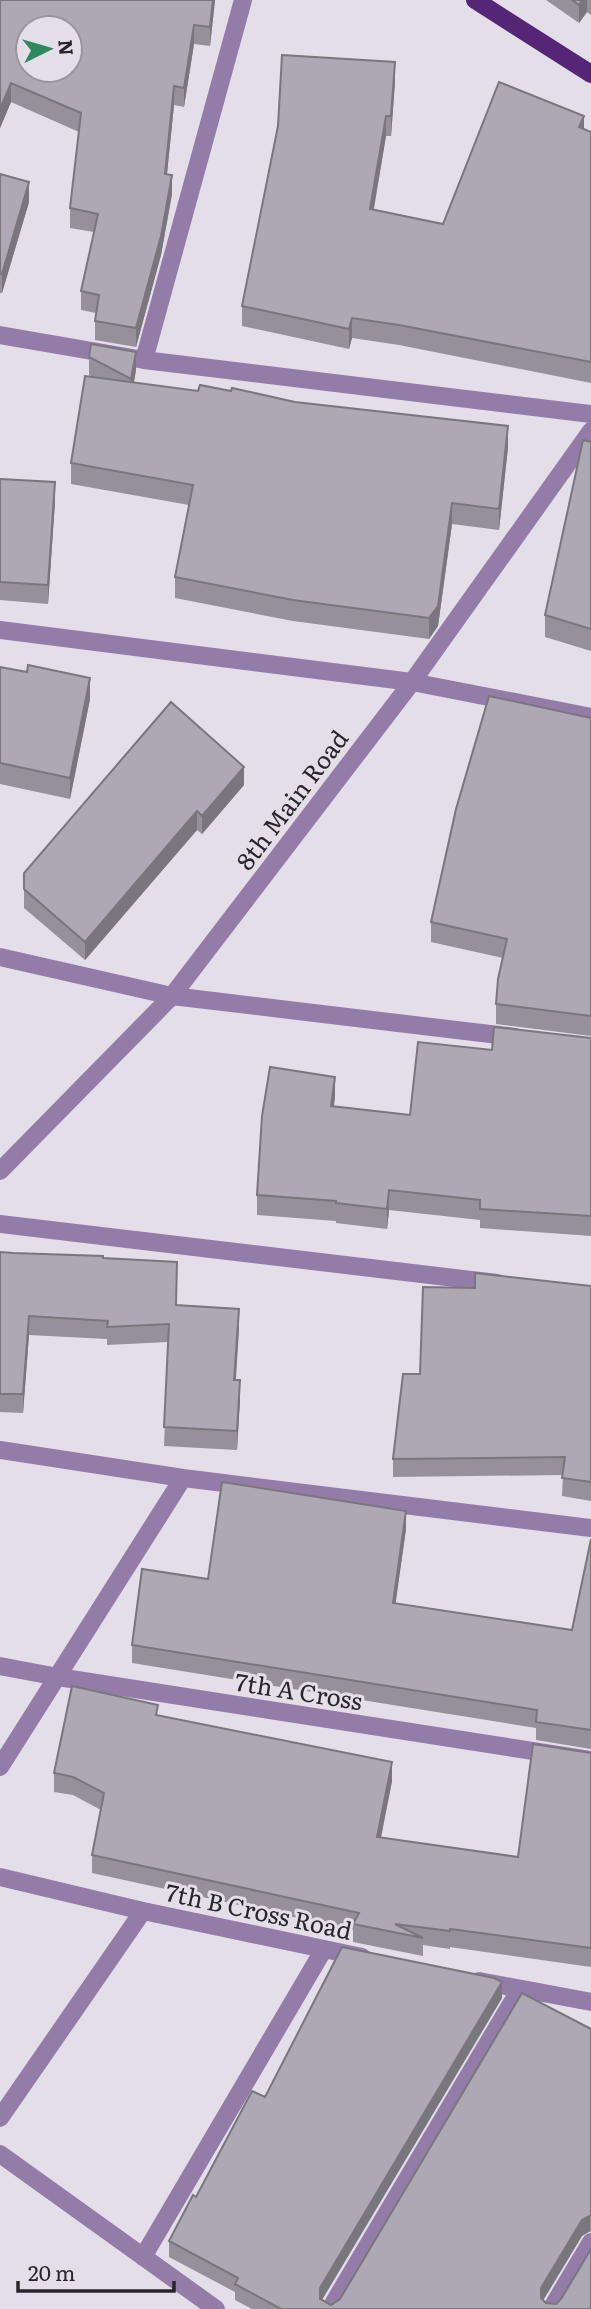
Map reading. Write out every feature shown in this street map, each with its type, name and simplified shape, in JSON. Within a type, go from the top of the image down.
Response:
[{"type":"main road","points":[[475,0],[591,74]]},
{"type":"street","points":[[144,360],[243,0]]},
{"type":"street","points":[[0,335],[144,360],[591,414]]},
{"type":"street","name":"8th Main Road","points":[[0,1171],[172,996],[412,682],[591,432]]},
{"type":"street","points":[[0,629],[412,682],[591,717]]},
{"type":"street","points":[[0,957],[172,996],[537,1040]]},
{"type":"street","points":[[0,1224],[509,1284]]},
{"type":"street","points":[[0,1450],[183,1478],[591,1528]]},
{"type":"street","points":[[0,1767],[183,1478]]},
{"type":"street","name":"7th A Cross","points":[[0,1666],[591,1760]]},
{"type":"street","name":"7th B Cross Road","points":[[0,1877],[376,1959]]},
{"type":"street","points":[[0,2118],[143,1910]]},
{"type":"street","points":[[143,2257],[324,1949]]},
{"type":"street","points":[[468,1978],[591,2002]]},
{"type":"street","points":[[330,2309],[520,1989]]},
{"type":"street","points":[[0,2154],[216,2309]]},
{"type":"street","points":[[551,2309],[591,2242]]},
{"type":"building","points":[[0,0],[213,0],[210,27],[194,25],[184,88],[174,86],[165,174],[172,175],[161,236],[136,328],[95,321],[99,295],[81,291],[98,214],[70,208],[81,113],[11,83],[0,109]]},
{"type":"building","points":[[282,55],[395,62],[391,116],[386,116],[370,209],[443,224],[499,82],[584,116],[579,127],[591,132],[591,362],[399,325],[352,318],[349,329],[242,306],[278,126]]},
{"type":"building","points":[[0,174],[29,182],[2,274],[0,274]]},
{"type":"building","points":[[91,344],[136,352],[131,379],[89,357]]},
{"type":"building","points":[[85,376],[198,391],[200,385],[231,391],[232,388],[295,402],[508,426],[499,509],[452,503],[438,606],[429,618],[293,600],[175,577],[193,485],[71,463]]},
{"type":"building","points":[[583,440],[591,442],[591,629],[545,615]]},
{"type":"building","points":[[0,479],[55,482],[48,585],[0,582]]},
{"type":"building","points":[[28,665],[90,678],[70,778],[0,763],[0,667],[27,672]]},
{"type":"building","points":[[489,696],[591,718],[591,1016],[496,1004],[498,979],[507,939],[431,922],[456,809]]},
{"type":"building","points":[[171,702],[244,767],[202,816],[197,811],[85,942],[24,889],[24,873]]},
{"type":"building","points":[[494,1027],[591,1038],[591,1216],[480,1209],[480,1200],[389,1190],[387,1209],[336,1201],[257,1195],[262,1116],[270,1067],[335,1077],[331,1106],[410,1115],[418,1042],[492,1050]]},
{"type":"building","points":[[0,1252],[177,1262],[176,1305],[239,1309],[234,1380],[240,1380],[237,1431],[164,1427],[169,1324],[107,1327],[108,1321],[29,1316],[23,1394],[0,1394]]},
{"type":"building","points":[[475,1273],[591,1286],[591,1482],[562,1478],[565,1457],[393,1459],[403,1374],[420,1374],[423,1287],[475,1288]]},
{"type":"building","points":[[222,1482],[406,1511],[393,1603],[572,1630],[591,1539],[591,1730],[536,1722],[537,1710],[132,1645],[142,1569],[208,1579]]},
{"type":"building","points":[[72,1686],[158,1705],[156,1715],[392,1762],[377,1837],[518,1857],[533,1744],[591,1753],[591,1948],[395,1924],[423,1938],[353,1924],[359,1913],[92,1855],[104,1793],[73,1777],[54,1773]]},
{"type":"building","points":[[342,1947],[494,1978],[502,1982],[320,2288],[320,2299],[331,2305],[340,2299],[522,1993],[591,2029],[591,2215],[582,2220],[541,2288],[541,2298],[546,2303],[556,2304],[591,2249],[591,2309],[281,2309],[235,2284],[238,2278],[169,2241],[193,2195],[196,2197],[252,2091],[265,2097]]}]
